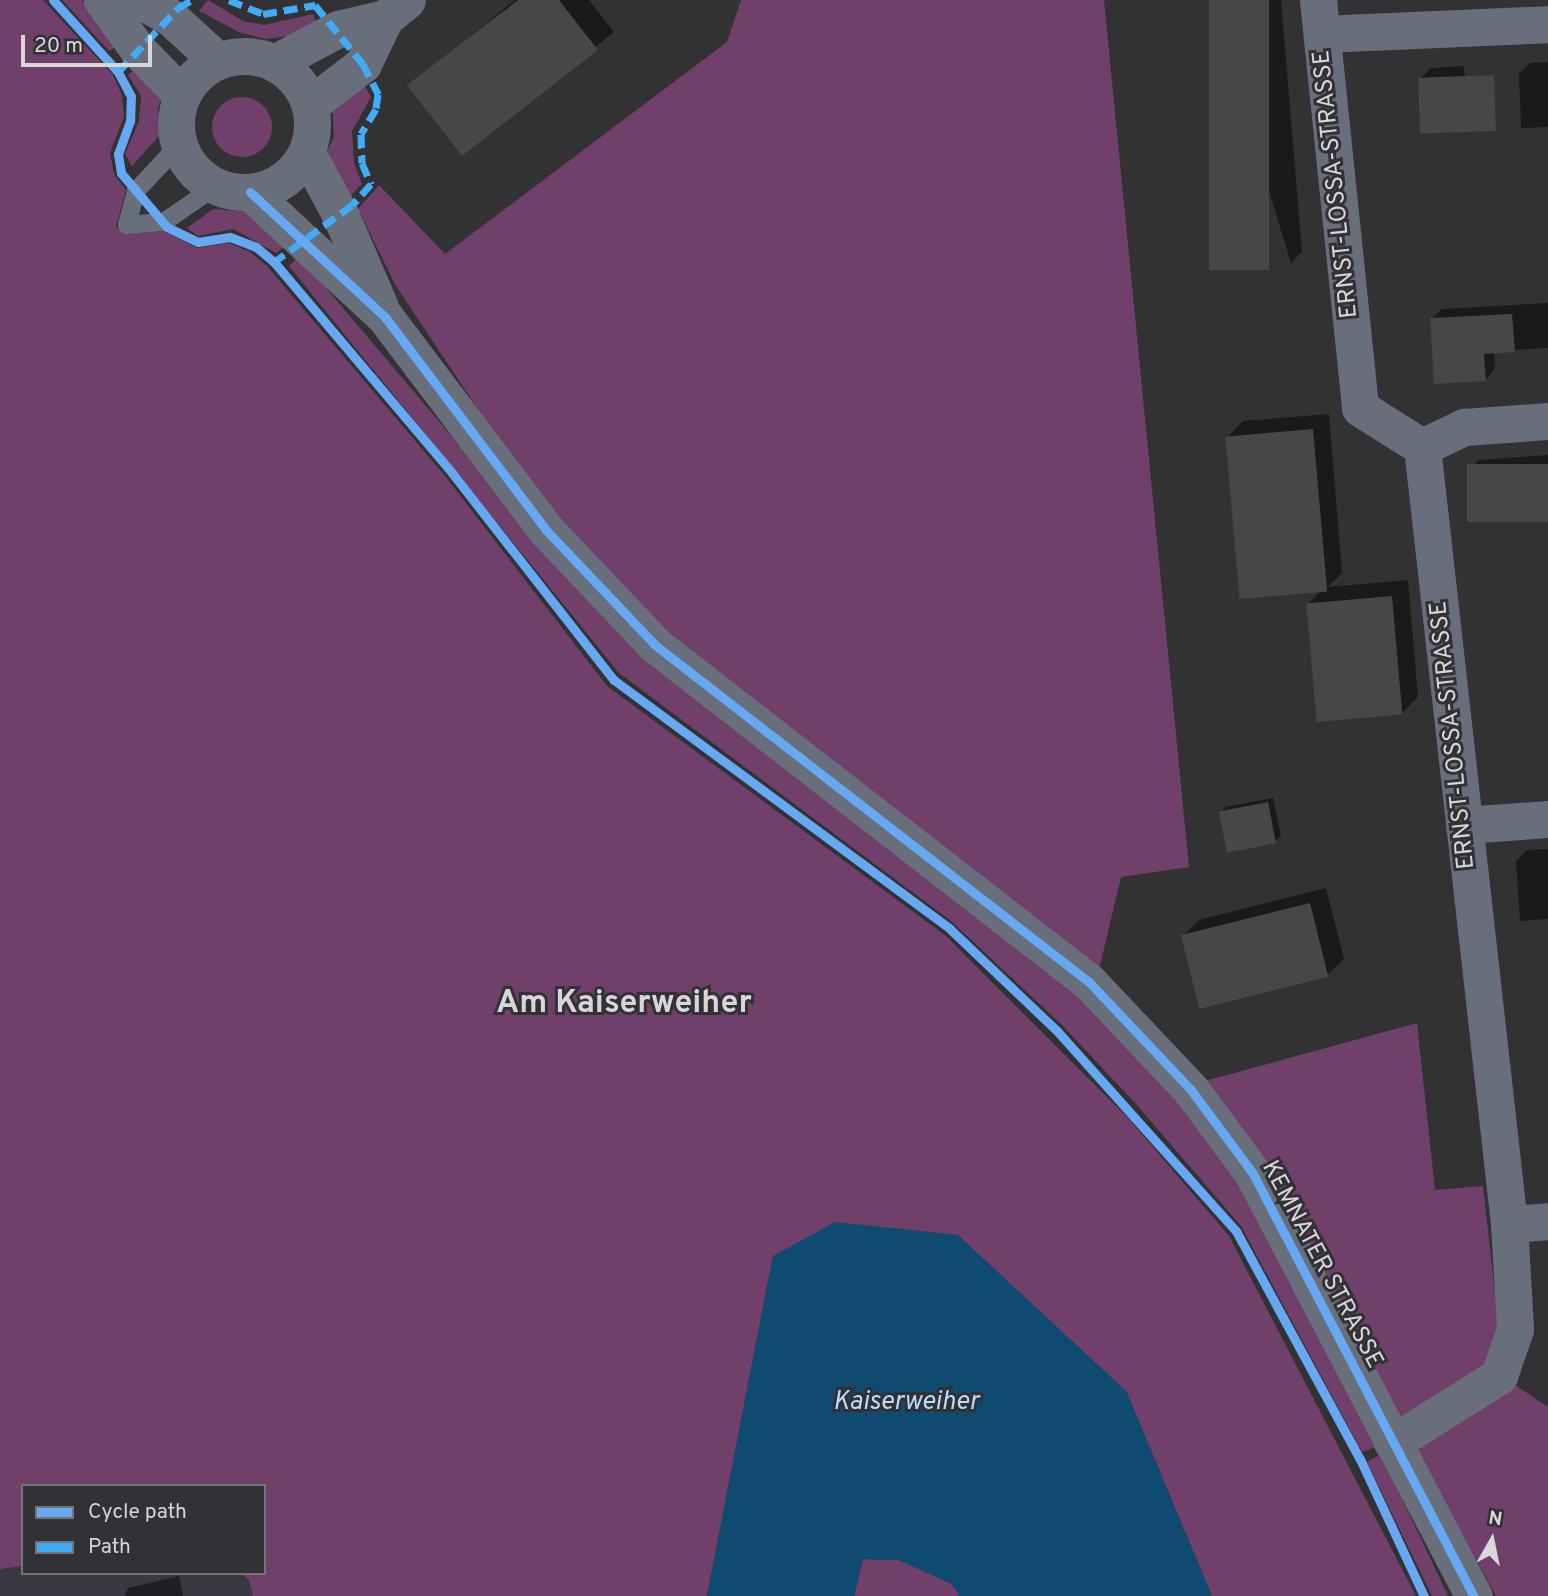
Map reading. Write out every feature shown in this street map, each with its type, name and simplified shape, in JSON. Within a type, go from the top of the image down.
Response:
[{"type":"street","points":[[102,0],[138,50],[182,95]]},
{"type":"street","points":[[140,0],[170,17],[218,61]]},
{"type":"street","points":[[274,63],[338,29],[396,9]]},
{"type":"street","points":[[310,105],[363,64],[396,9]]},
{"type":"street","points":[[1320,17],[1548,24]]},
{"type":"street","name":"ERNST-LOSSA-STRASSE","points":[[1320,17],[1360,408],[1422,447],[1508,1224],[1515,1329],[1499,1376],[1392,1443]]},
{"type":"street","points":[[233,190],[280,183],[307,153],[312,130],[310,105],[295,80],[274,63],[246,56],[218,61],[192,80],[182,95],[176,120],[178,145],[187,162],[233,190],[385,317]]},
{"type":"street","points":[[307,153],[340,214],[385,317]]},
{"type":"street","name":"KEMNATER STRASSE","points":[[385,317],[546,530],[655,645],[1089,982],[1191,1090],[1252,1172],[1474,1596]]},
{"type":"street","points":[[1422,447],[1464,427],[1548,421]]},
{"type":"street","points":[[1464,825],[1548,818]]},
{"type":"street","points":[[1508,1224],[1548,1221]]},
{"type":"lane","points":[[178,145],[136,191],[127,225],[164,222],[233,190]]},
{"type":"shaded area","points":[[0,0],[43,0],[113,75],[122,95],[124,117],[110,153],[114,174],[126,190],[116,227],[125,234],[165,231],[197,248],[229,243],[250,252],[266,265],[445,476],[607,686],[946,936],[1128,1118],[1229,1236],[1416,1596],[1212,1596],[1126,1391],[773,1256],[707,1596],[253,1596],[249,1580],[243,1575],[266,1575],[266,1484],[21,1484],[21,1566],[0,1569]]},
{"type":"shaded area","points":[[62,0],[82,0],[119,45],[109,51]]},
{"type":"shaded area","points":[[208,0],[243,21],[264,25],[313,14],[317,24],[289,36],[265,39],[239,32],[199,11]]},
{"type":"shaded area","points":[[741,0],[1104,0],[1189,867],[1121,877],[1098,974],[662,635],[553,522],[396,286],[358,209],[379,185],[445,254],[727,42]]},
{"type":"shaded area","points":[[138,66],[163,95],[158,108],[160,135],[132,166],[125,154],[139,121],[141,96],[128,75]]},
{"type":"shaded area","points":[[361,80],[371,97],[352,131],[354,163],[362,184],[348,198],[326,154],[334,137],[332,105]]},
{"type":"shaded area","points":[[236,97],[248,97],[267,110],[272,127],[270,139],[259,152],[248,157],[236,157],[217,144],[212,133],[212,121],[225,102]]},
{"type":"shaded area","points":[[213,209],[251,212],[287,245],[276,253],[233,229],[198,236],[187,228]]},
{"type":"shaded area","points":[[299,256],[536,536],[1081,992],[1182,1097],[1241,1177],[1377,1447],[1362,1452],[1241,1226],[1136,1104],[1062,1025],[951,921],[619,673],[289,266]]},
{"type":"shaded area","points":[[1417,1023],[1435,1190],[1483,1186],[1499,1329],[1484,1371],[1396,1422],[1205,1081]]},
{"type":"shaded area","points":[[1515,1385],[1548,1407],[1548,1596],[1496,1596],[1412,1444]]},
{"type":"shaded area","points":[[1381,1454],[1448,1596],[1432,1596],[1367,1462]]},
{"type":"shaded area","points":[[863,1559],[899,1560],[952,1584],[960,1596],[854,1596]]},
{"type":"shaded area","points":[[21,1566],[21,1575],[243,1575],[249,1580],[253,1596],[0,1596],[0,1569]]},
{"type":"water","name":"Kaiserweiher","points":[[835,1222],[958,1235],[1126,1391],[1212,1596],[960,1596],[952,1584],[899,1560],[863,1559],[854,1596],[707,1596],[773,1256]]},
{"type":"building","points":[[518,0],[559,0],[598,50],[462,156],[407,85]]},
{"type":"building","points":[[1209,0],[1269,0],[1269,270],[1209,270]]},
{"type":"building","points":[[1494,75],[1496,131],[1420,134],[1418,78]]},
{"type":"building","points":[[1512,314],[1515,352],[1484,354],[1486,381],[1434,384],[1430,318]]},
{"type":"building","points":[[1313,429],[1327,591],[1240,599],[1225,437]]},
{"type":"building","points":[[1467,464],[1548,464],[1548,522],[1467,522]]},
{"type":"building","points":[[1392,596],[1402,715],[1317,722],[1306,603]]},
{"type":"building","points":[[1268,802],[1276,843],[1227,853],[1219,812]]},
{"type":"building","points":[[1310,903],[1328,977],[1199,1009],[1181,935]]},
{"type":"marked path","points":[[118,72],[178,8],[192,0]]},
{"type":"marked path","points":[[229,0],[263,14],[315,5],[363,64],[378,94],[376,109],[361,134],[362,163],[371,184],[352,205],[274,262]]},
{"type":"cycle path","points":[[53,0],[118,72],[131,96],[130,121],[118,154],[121,173],[167,227],[198,242],[230,237],[256,247],[274,262],[452,473],[614,680],[950,929],[1058,1032],[1236,1231],[1360,1459],[1424,1596]]},
{"type":"cycle path","points":[[250,192],[385,317],[546,530],[655,645],[1089,982],[1191,1090],[1252,1172],[1474,1596]]},
{"type":"district","name":"Am Kaiserweiher","points":[[624,1004]]}]
